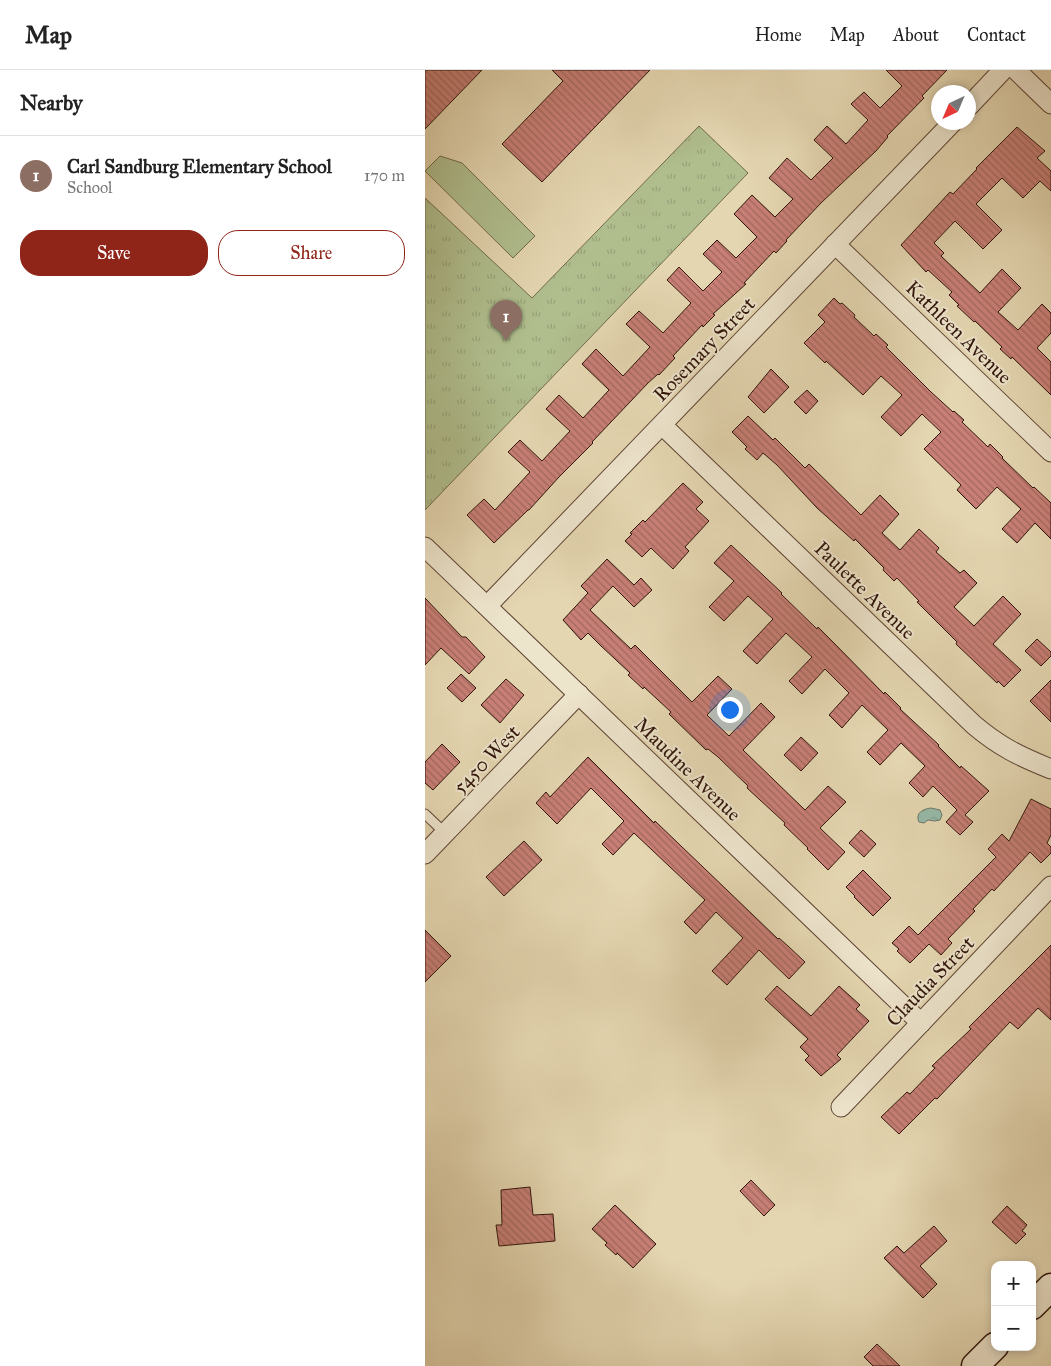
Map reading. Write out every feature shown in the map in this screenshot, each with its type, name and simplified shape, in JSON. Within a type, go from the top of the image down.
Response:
[{"type":"main road","points":[[1036,1302],[1051,1287]]},
{"type":"main road","points":[[975,1366],[991,1350]]},
{"type":"street","points":[[976,99],[1003,70]]},
{"type":"street","points":[[1015,70],[1051,104]]},
{"type":"street","name":"Rosemary Street","points":[[487,606],[945,130]]},
{"type":"street","name":"Kathleen Avenue","points":[[835,244],[1051,452]]},
{"type":"street","name":"Paulette Avenue","points":[[662,425],[973,725],[1017,755],[1051,769]]},
{"type":"street","name":"Maudine Avenue","points":[[425,547],[921,1023]]},
{"type":"street","name":"5450 West","points":[[425,854],[579,694]]},
{"type":"street","name":"Claudia Street","points":[[841,1107],[1051,886]]},
{"type":"lane","points":[[425,814],[445,833]]},
{"type":"green space","points":[[699,126],[748,173],[425,510],[425,198],[532,298]]},
{"type":"green space","points":[[440,156],[462,163],[535,236],[513,258],[425,171]]},
{"type":"water","points":[[925,809],[940,810],[942,815],[940,820],[919,822],[919,814]]},
{"type":"building","points":[[425,70],[482,70],[425,129]]},
{"type":"building","points":[[552,70],[650,70],[542,182],[502,144],[563,81]]},
{"type":"building","points":[[886,70],[947,70],[931,85],[922,96],[924,98],[887,136],[876,151],[821,203],[776,253],[774,251],[744,283],[746,284],[713,314],[715,315],[703,327],[702,325],[673,356],[675,358],[659,375],[648,383],[529,510],[494,543],[467,515],[484,499],[495,510],[530,472],[508,452],[520,440],[542,461],[570,431],[546,409],[559,395],[583,418],[609,390],[582,364],[596,349],[623,376],[650,347],[626,324],[639,311],[663,333],[691,303],[667,280],[679,267],[703,291],[722,272],[703,254],[717,240],[736,258],[757,237],[734,214],[752,195],[775,217],[793,199],[769,178],[787,158],[811,180],[833,158],[814,140],[827,126],[846,144],[868,120],[851,104],[864,92],[880,108],[902,86]]},
{"type":"building","points":[[1017,127],[1045,151],[1037,158],[1051,171],[1051,191],[1040,181],[1023,198],[1002,178],[976,204],[1002,230],[983,249],[955,221],[934,243],[944,253],[941,256],[980,293],[1002,269],[1021,288],[998,312],[1018,330],[1042,304],[1051,313],[1051,333],[1037,348],[1051,362],[1051,395],[1012,357],[1011,359],[1000,349],[1002,347],[957,306],[959,305],[949,295],[952,292],[928,270],[926,272],[901,245],[950,192],[953,194]]},
{"type":"building","points":[[834,298],[855,315],[854,317],[874,336],[876,334],[888,345],[886,347],[931,392],[964,420],[962,422],[988,447],[990,444],[1033,488],[1051,503],[1051,539],[1035,523],[1017,543],[1002,529],[1021,509],[997,487],[976,509],[957,490],[961,485],[924,449],[941,432],[922,414],[901,436],[881,417],[902,395],[881,376],[863,395],[804,343],[825,322],[818,315]]},
{"type":"building","points":[[771,369],[789,387],[764,413],[748,397]]},
{"type":"building","points":[[807,390],[818,401],[806,414],[794,402]]},
{"type":"building","points":[[748,416],[773,440],[775,438],[805,468],[809,464],[861,515],[880,495],[899,514],[882,533],[900,550],[919,529],[939,548],[936,552],[960,573],[964,570],[977,583],[954,607],[974,626],[1003,596],[1021,614],[993,644],[1021,670],[1004,687],[998,681],[997,683],[956,644],[957,642],[917,602],[919,601],[897,578],[894,581],[883,570],[884,568],[855,539],[854,541],[817,508],[777,465],[763,453],[757,460],[745,449],[747,447],[732,432]]},
{"type":"building","points":[[683,483],[703,502],[696,509],[709,521],[685,547],[689,551],[673,569],[651,548],[642,557],[625,541],[643,520],[645,522]]},
{"type":"building","points":[[731,545],[817,629],[818,627],[884,694],[885,692],[960,768],[961,766],[989,791],[965,815],[973,822],[960,835],[946,822],[957,810],[933,786],[923,797],[909,783],[925,766],[901,743],[880,765],[867,752],[888,730],[862,705],[842,728],[829,715],[849,693],[825,669],[802,694],[789,681],[812,657],[786,633],[757,664],[743,651],[773,619],[748,596],[724,621],[709,607],[734,581],[714,563]]},
{"type":"building","points":[[607,559],[634,585],[641,578],[652,590],[634,607],[613,586],[590,610],[631,649],[635,645],[692,702],[718,676],[732,689],[707,715],[729,736],[761,703],[775,717],[743,750],[805,810],[828,786],[846,802],[820,828],[845,852],[828,870],[784,825],[785,823],[747,788],[748,786],[718,757],[708,749],[706,750],[669,714],[671,712],[628,675],[630,673],[588,633],[581,640],[563,620],[588,593],[581,586]]},
{"type":"building","points":[[425,598],[462,637],[466,637],[485,657],[469,674],[441,648],[425,665]]},
{"type":"building","points":[[1037,639],[1051,652],[1051,656],[1041,666],[1025,651]]},
{"type":"building","points":[[461,674],[476,688],[462,702],[447,688]]},
{"type":"building","points":[[506,679],[524,695],[500,723],[481,705]]},
{"type":"building","points":[[1051,680],[1051,722],[1030,701]]},
{"type":"building","points":[[801,737],[818,753],[801,771],[784,755]]},
{"type":"building","points":[[442,744],[460,762],[433,790],[425,783],[425,762]]},
{"type":"building","points":[[588,757],[654,823],[655,821],[778,939],[805,962],[789,979],[759,950],[727,985],[712,971],[743,938],[716,912],[696,934],[684,922],[705,900],[634,833],[613,855],[602,844],[624,821],[591,788],[557,824],[536,803],[546,792],[550,797]]},
{"type":"building","points":[[1031,799],[1051,809],[1051,835],[1047,843],[1051,847],[1051,853],[1041,863],[1030,852],[994,891],[992,889],[973,909],[975,911],[948,939],[952,943],[941,955],[929,944],[910,963],[897,951],[899,949],[892,943],[909,926],[918,935],[996,857],[988,849],[1002,834],[1009,841]]},
{"type":"building","points":[[861,830],[876,844],[864,857],[849,843]]},
{"type":"building","points":[[524,841],[542,860],[504,896],[486,877]]},
{"type":"building","points":[[863,870],[891,898],[873,916],[846,887]]},
{"type":"building","points":[[425,930],[451,956],[425,982]]},
{"type":"building","points":[[1051,945],[1051,1020],[1038,1008],[1018,1029],[1010,1022],[937,1099],[935,1098],[899,1134],[881,1117],[907,1092],[910,1094],[935,1068],[932,1066],[971,1029],[969,1027]]},
{"type":"building","points":[[777,986],[811,1016],[839,986],[860,1005],[856,1009],[869,1021],[837,1055],[841,1059],[821,1076],[805,1060],[809,1056],[800,1047],[808,1039],[765,999]]},
{"type":"building","points":[[751,1180],[775,1205],[764,1216],[740,1191]]},
{"type":"building","points":[[530,1187],[533,1215],[553,1214],[555,1241],[499,1246],[496,1225],[502,1225],[501,1190]]},
{"type":"building","points":[[615,1205],[656,1244],[633,1268],[605,1245],[607,1243],[592,1229]]},
{"type":"building","points":[[1007,1206],[1027,1225],[1022,1231],[1026,1234],[1016,1244],[992,1222]]},
{"type":"building","points":[[934,1226],[947,1241],[920,1266],[937,1284],[923,1298],[884,1258],[897,1246],[904,1253]]},
{"type":"building","points":[[877,1344],[900,1366],[873,1366],[864,1357]]},
{"type":"place","name":"Carl Sandburg Elementary School","points":[[506,341]]}]
